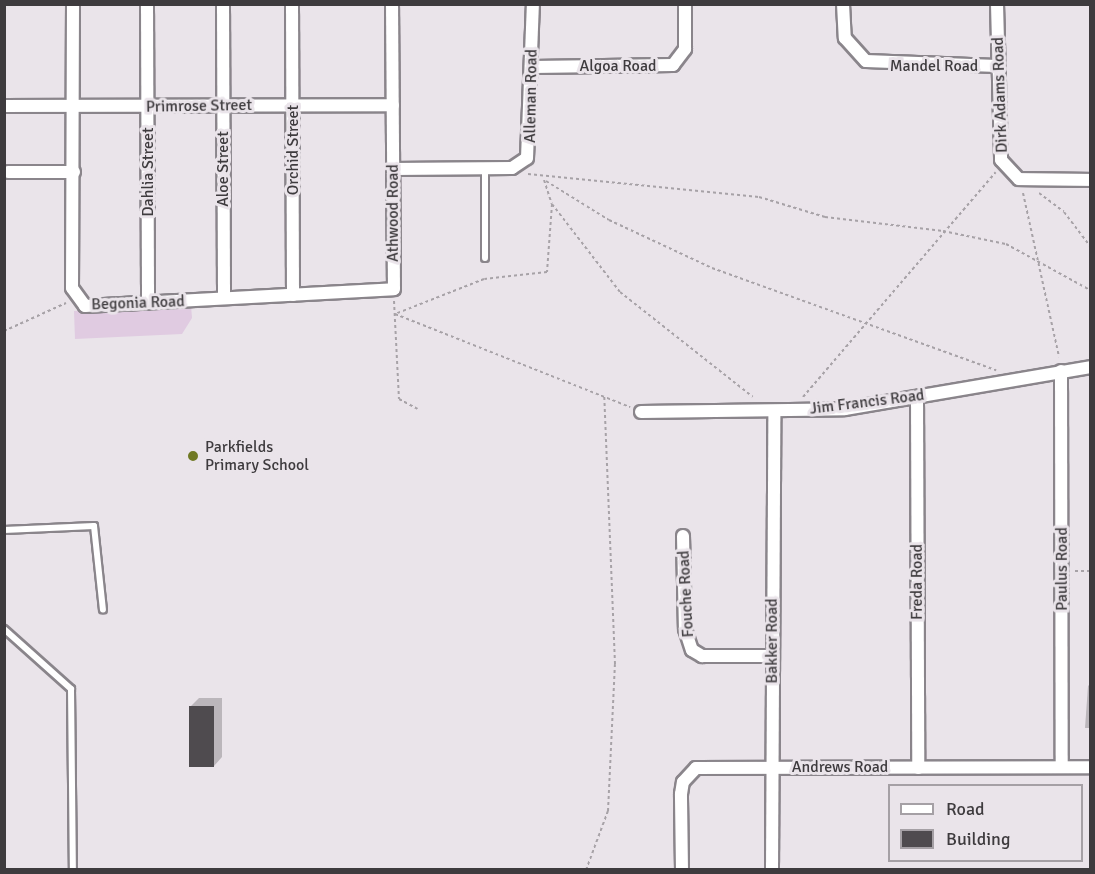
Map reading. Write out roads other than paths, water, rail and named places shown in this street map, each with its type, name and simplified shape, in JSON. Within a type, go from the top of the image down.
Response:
[{"type":"street","name":"Begonia Road","points":[[73,4],[72,288],[78,301],[86,306],[394,289]]},
{"type":"street","name":"Dahlia Street","points":[[147,4],[148,303]]},
{"type":"street","name":"Aloe Street","points":[[223,4],[224,298]]},
{"type":"street","name":"Orchid Street","points":[[292,4],[293,295]]},
{"type":"street","name":"Athwood Road","points":[[392,4],[394,289]]},
{"type":"street","name":"Alleman Road","points":[[485,168],[512,168],[527,158],[532,147],[533,4]]},
{"type":"street","name":"Algoa Road","points":[[533,67],[673,65],[685,49],[685,4]]},
{"type":"street","name":"Mandel Road","points":[[843,4],[845,38],[866,61],[997,66]]},
{"type":"street","name":"Dirk Adams Road","points":[[998,4],[999,150],[1007,171],[1019,179],[1090,180]]},
{"type":"street","name":"Primrose Street","points":[[4,106],[393,105]]},
{"type":"street","points":[[393,169],[485,168]]},
{"type":"street","points":[[8,172],[74,171]]},
{"type":"street","name":"Jim Francis Road","points":[[641,412],[774,413],[798,411],[917,397],[1015,378],[1090,367]]},
{"type":"street","name":"Paulus Road","points":[[1061,371],[1062,767]]},
{"type":"street","name":"Freda Road","points":[[917,397],[918,768]]},
{"type":"street","name":"Bakker Road","points":[[772,870],[771,656],[774,413]]},
{"type":"street","name":"Fouche Road","points":[[683,536],[685,630],[692,650],[702,656],[771,656]]},
{"type":"street","name":"Andrews Road","points":[[682,870],[681,794],[688,773],[705,767],[1090,767]]},
{"type":"lane","points":[[485,168],[485,258]]},
{"type":"lane","points":[[4,530],[97,528],[104,610]]},
{"type":"lane","points":[[4,630],[71,689],[73,870]]},
{"type":"place","name":"Parkfields Primary School","points":[[193,456]]}]
